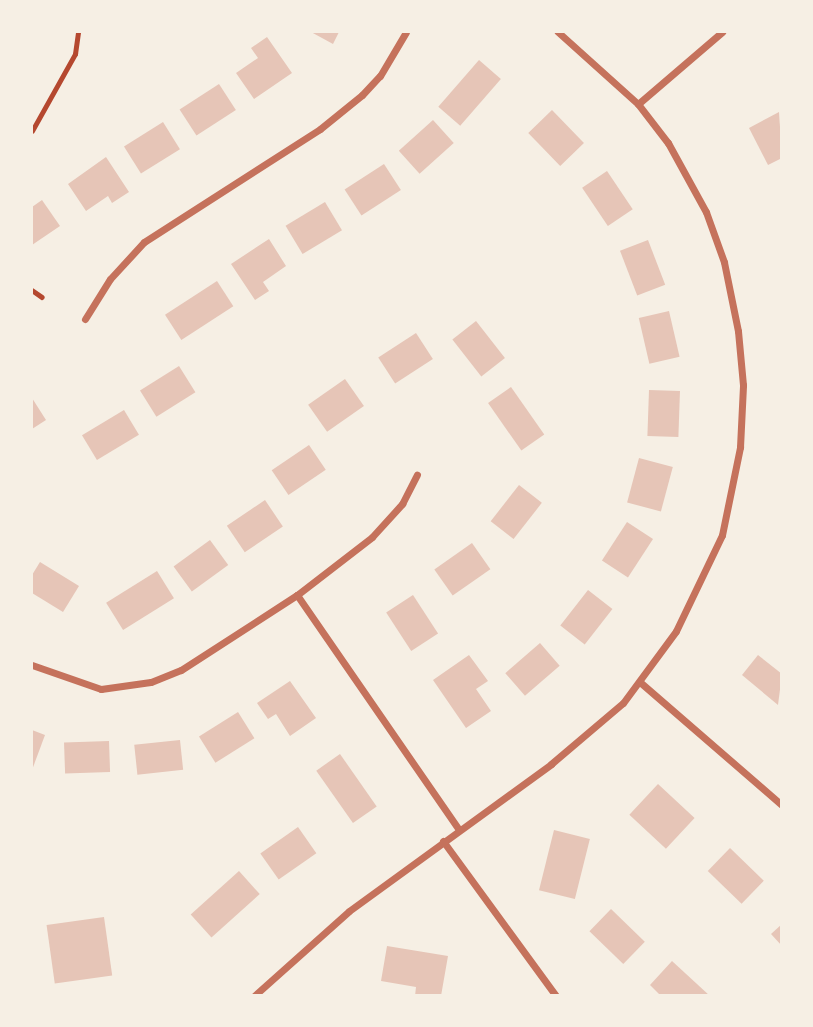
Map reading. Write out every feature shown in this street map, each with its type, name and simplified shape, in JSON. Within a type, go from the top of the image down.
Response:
[{"type":"street","points":[[85,318],[110,279],[144,242],[320,129],[362,95],[380,76],[406,32]]},
{"type":"street","points":[[254,996],[297,953],[443,841],[551,764],[641,683],[703,582],[722,535],[740,447],[743,385],[738,331],[724,262],[706,212],[668,144],[638,104],[558,32]]},
{"type":"street","points":[[638,104],[722,32]]},
{"type":"street","points":[[32,664],[101,689],[151,682],[206,656],[297,595],[392,518],[416,475]]},
{"type":"street","points":[[297,595],[459,830]]},
{"type":"street","points":[[641,683],[782,805]]},
{"type":"street","points":[[443,841],[556,996]]},
{"type":"path","points":[[32,131],[75,54],[78,32]]},
{"type":"path","points":[[32,290],[42,297]]},
{"type":"building","points":[[311,32],[339,32],[333,44]]},
{"type":"building","points":[[267,37],[292,73],[254,99],[236,73],[258,58],[251,48]]},
{"type":"building","points":[[479,60],[501,79],[460,126],[438,107]]},
{"type":"building","points":[[219,84],[236,110],[196,136],[180,110]]},
{"type":"building","points":[[552,110],[584,143],[560,166],[528,133]]},
{"type":"building","points":[[779,112],[782,158],[768,165],[749,128]]},
{"type":"building","points":[[433,120],[454,143],[420,174],[399,151]]},
{"type":"building","points":[[163,122],[180,149],[141,174],[124,146]]},
{"type":"building","points":[[106,157],[129,192],[112,203],[108,196],[86,211],[68,184]]},
{"type":"building","points":[[384,164],[401,190],[361,216],[345,190]]},
{"type":"building","points":[[607,171],[633,209],[608,226],[582,188]]},
{"type":"building","points":[[42,200],[60,226],[32,245],[32,207]]},
{"type":"building","points":[[325,202],[342,230],[303,254],[286,226]]},
{"type":"building","points":[[269,239],[286,266],[263,282],[269,291],[255,300],[231,264]]},
{"type":"building","points":[[648,240],[665,285],[637,296],[620,251]]},
{"type":"building","points":[[217,281],[233,306],[181,340],[165,315]]},
{"type":"building","points":[[669,311],[680,357],[649,364],[639,318]]},
{"type":"building","points":[[476,321],[505,358],[481,377],[452,339]]},
{"type":"building","points":[[416,333],[433,359],[395,384],[378,358]]},
{"type":"building","points":[[179,366],[195,392],[156,417],[140,390]]},
{"type":"building","points":[[345,379],[364,406],[327,432],[308,405]]},
{"type":"building","points":[[511,387],[544,435],[521,451],[488,403]]},
{"type":"building","points":[[649,390],[680,391],[678,437],[647,436]]},
{"type":"building","points":[[32,398],[46,420],[32,429]]},
{"type":"building","points":[[124,410],[139,435],[97,460],[82,435]]},
{"type":"building","points":[[309,445],[326,470],[288,495],[272,470]]},
{"type":"building","points":[[639,458],[673,467],[661,511],[627,502]]},
{"type":"building","points":[[519,485],[542,503],[514,539],[491,521]]},
{"type":"building","points":[[265,500],[283,527],[245,552],[227,526]]},
{"type":"building","points":[[627,522],[653,539],[628,577],[602,561]]},
{"type":"building","points":[[210,540],[228,565],[192,592],[174,566]]},
{"type":"building","points":[[472,543],[490,569],[453,596],[434,569]]},
{"type":"building","points":[[40,562],[79,586],[63,612],[32,593],[32,575]]},
{"type":"building","points":[[157,571],[174,598],[123,630],[106,603]]},
{"type":"building","points":[[588,590],[612,609],[585,645],[560,625]]},
{"type":"building","points":[[413,595],[438,634],[411,651],[386,612]]},
{"type":"building","points":[[540,643],[560,666],[525,696],[505,673]]},
{"type":"building","points":[[469,655],[488,681],[476,689],[491,711],[466,728],[433,680]]},
{"type":"building","points":[[758,655],[782,674],[778,705],[742,675]]},
{"type":"building","points":[[290,681],[316,718],[290,736],[276,714],[268,719],[257,703]]},
{"type":"building","points":[[238,712],[254,738],[215,763],[199,736]]},
{"type":"building","points":[[32,730],[45,735],[32,770]]},
{"type":"building","points":[[180,740],[183,770],[137,775],[134,745]]},
{"type":"building","points":[[109,741],[110,772],[65,774],[64,743]]},
{"type":"building","points":[[340,754],[377,806],[353,823],[316,771]]},
{"type":"building","points":[[658,784],[695,818],[666,849],[629,815]]},
{"type":"building","points":[[298,827],[316,853],[279,880],[260,853]]},
{"type":"building","points":[[554,830],[590,839],[575,899],[539,890]]},
{"type":"building","points":[[730,848],[764,881],[742,904],[708,871]]},
{"type":"building","points":[[239,871],[260,894],[211,938],[191,914]]},
{"type":"building","points":[[611,909],[645,942],[623,964],[589,931]]},
{"type":"building","points":[[104,917],[112,975],[55,983],[47,925]]},
{"type":"building","points":[[782,924],[782,946],[771,934]]},
{"type":"building","points":[[387,946],[448,956],[441,996],[415,996],[416,987],[381,981]]},
{"type":"building","points":[[672,961],[710,996],[661,996],[650,985]]}]
